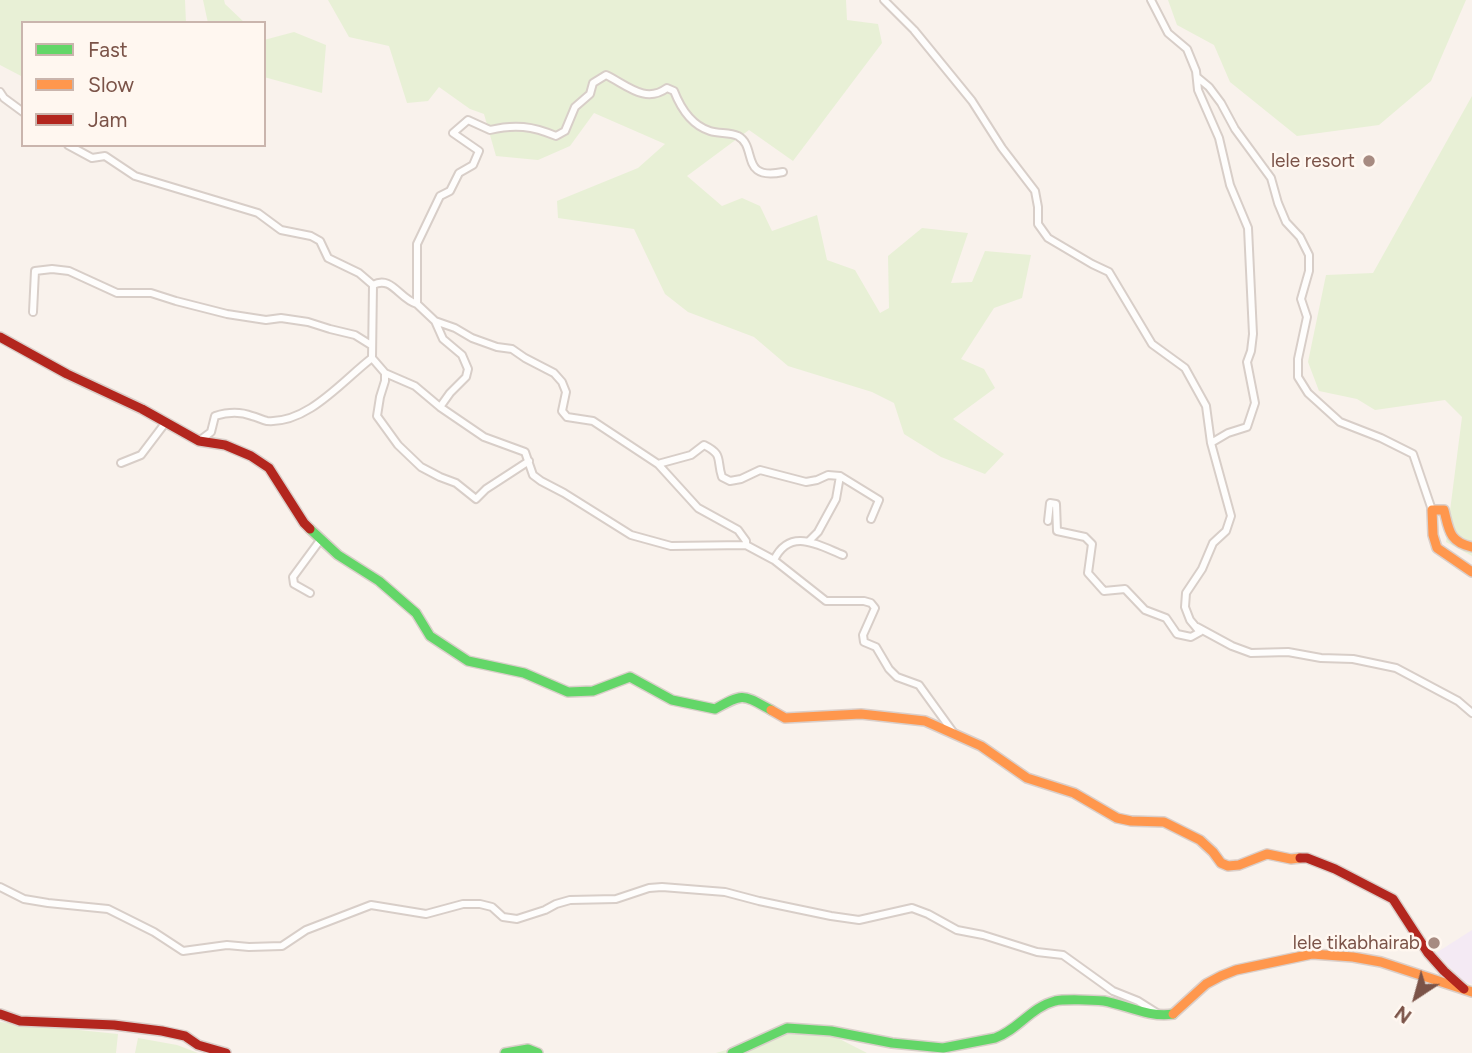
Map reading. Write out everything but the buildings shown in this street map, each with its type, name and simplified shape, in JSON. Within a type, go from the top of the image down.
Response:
[{"type":"street","points":[[884,0],[914,30],[972,101],[1002,148],[1035,191],[1038,224],[1048,238],[1109,272],[1152,344],[1185,368],[1206,406],[1212,443],[1231,516],[1226,531],[1213,543],[1202,569],[1186,593],[1185,607],[1200,632],[1191,637],[1177,634],[1167,618],[1145,610],[1125,589],[1104,591],[1088,573],[1093,544],[1085,537],[1057,531],[1056,504],[1050,503],[1048,521]]},
{"type":"street","points":[[1151,0],[1168,33],[1187,49],[1197,77],[1198,90],[1219,138],[1230,185],[1248,228],[1253,334],[1247,362],[1255,403],[1247,427],[1228,433],[1212,443]]},
{"type":"street","points":[[416,304],[417,244],[440,196],[450,191],[459,173],[473,166],[479,151],[453,133],[468,120],[490,130],[505,126],[523,127],[556,136],[565,131],[575,107],[590,93],[593,83],[606,75],[640,93],[658,94],[667,88],[674,91],[679,105],[689,118],[710,131],[735,134],[744,141],[751,163],[758,170],[769,175],[783,172]]},
{"type":"street","points":[[1197,77],[1222,103],[1235,129],[1271,177],[1286,222],[1300,237],[1309,254],[1309,271],[1301,299],[1307,317],[1298,359],[1298,377],[1308,393],[1340,422],[1413,454],[1432,510],[1433,535],[1437,548],[1472,572]]},
{"type":"street","points":[[0,92],[21,111]]},
{"type":"street","points":[[72,147],[92,158],[105,156],[135,176],[258,213],[281,230],[311,236],[320,241],[328,258],[359,273],[373,285],[372,358],[385,373],[415,386],[484,437],[525,452],[533,475],[631,535],[671,546],[746,545],[774,560],[826,601],[871,603],[875,608],[863,635],[864,642],[876,647],[897,677],[919,685],[953,732]]},
{"type":"street","points":[[33,312],[35,271],[52,269],[69,271],[117,293],[151,293],[227,314],[266,320],[281,318],[308,322],[355,335],[372,345]]},
{"type":"street","points":[[373,285],[384,281],[435,321],[472,338],[512,349],[554,373],[566,392],[562,411],[567,416],[593,421],[658,464],[698,508],[738,530],[746,545]]},
{"type":"street","points":[[435,321],[443,339],[462,355],[468,369],[466,377],[440,407]]},
{"type":"street","points":[[0,337],[199,441],[225,445],[251,456],[269,468],[304,523],[338,555],[379,581],[416,613],[429,636],[468,661],[524,673],[568,692],[593,691],[630,677],[672,699],[715,709],[737,697],[749,698],[785,718],[862,713],[926,721],[981,746],[1027,778],[1074,793],[1117,818],[1164,822],[1200,841],[1221,863],[1228,866],[1267,855],[1291,859],[1307,858],[1335,869],[1393,899],[1428,953],[1444,971],[1468,990]]},
{"type":"street","points":[[1240,354],[1251,351]]},
{"type":"street","points":[[199,441],[211,432],[215,416],[227,412],[243,413],[267,421],[299,415],[335,390],[372,358]]},
{"type":"street","points":[[385,373],[377,416],[398,445],[421,467],[456,483],[476,499],[486,489],[529,461]]},
{"type":"street","points":[[121,463],[141,455],[166,422]]},
{"type":"street","points":[[658,464],[691,455],[704,445],[715,450],[722,477],[730,481],[760,470],[806,482],[828,475],[840,476],[879,500],[871,519]]},
{"type":"street","points":[[810,541],[818,533],[836,499],[840,476]]},
{"type":"street","points":[[1432,510],[1444,510],[1454,539],[1459,544],[1472,547]]},
{"type":"street","points":[[310,593],[294,584],[293,578],[321,539]]},
{"type":"street","points":[[774,560],[778,551],[792,542],[810,541],[843,555]]},
{"type":"street","points":[[1195,626],[1223,642],[1251,653],[1287,652],[1321,658],[1353,659],[1396,668],[1458,701],[1472,713]]},
{"type":"street","points":[[0,887],[24,899],[108,909],[154,932],[183,951],[227,945],[282,946],[317,925],[372,905],[426,914],[463,904],[480,904],[492,906],[503,917],[517,919],[570,900],[616,899],[649,888],[662,887],[725,892],[859,920],[912,908],[957,930],[1037,952],[1063,955],[1113,992],[1138,1001],[1158,1014]]},
{"type":"street","points":[[943,1048],[1003,1035],[1036,1009],[1056,1001],[1102,1002],[1158,1014],[1173,1014],[1206,984],[1236,970],[1312,954],[1381,962],[1468,990]]},
{"type":"street","points":[[0,1014],[20,1021],[114,1025],[162,1031],[185,1036],[198,1045],[226,1053]]},
{"type":"street","points":[[732,1053],[787,1028],[831,1031],[892,1043],[943,1048],[957,1053]]},
{"type":"street","points":[[505,1053],[528,1049],[538,1053]]},
{"type":"shaded area","points":[[1472,930],[1472,984],[1463,981],[1436,953]]},
{"type":"green space","points":[[0,0],[185,0],[186,21],[21,21],[21,76],[0,65]]},
{"type":"green space","points":[[203,0],[224,0],[243,21],[208,21]]},
{"type":"green space","points":[[328,0],[846,0],[847,20],[878,24],[882,43],[793,161],[749,130],[687,176],[722,206],[742,198],[760,206],[772,231],[817,215],[827,260],[855,270],[880,313],[889,308],[888,256],[922,228],[968,233],[951,283],[972,282],[985,251],[1031,255],[1022,298],[994,308],[961,359],[984,369],[995,388],[953,419],[1004,454],[985,474],[941,457],[904,434],[894,403],[872,392],[788,366],[754,337],[688,312],[665,294],[634,229],[558,218],[557,201],[638,168],[665,144],[594,113],[570,146],[538,160],[496,156],[484,114],[470,109],[439,87],[428,101],[407,103],[389,46],[349,37]]},
{"type":"green space","points":[[1168,0],[1466,0],[1431,81],[1379,125],[1297,136],[1230,82],[1214,45],[1177,25]]},
{"type":"green space","points":[[294,32],[326,45],[322,93],[266,78],[266,39]]},
{"type":"green space","points":[[1472,96],[1472,556],[1446,542],[1462,417],[1445,400],[1375,410],[1357,399],[1319,391],[1308,362],[1326,275],[1373,273]]},
{"type":"green space","points":[[0,1022],[118,1034],[116,1053],[0,1053]]},
{"type":"green space","points":[[822,1030],[867,1053],[716,1053],[779,1034]]},
{"type":"green space","points":[[138,1038],[177,1045],[198,1053],[135,1053]]},
{"type":"traffic: fast","points":[[310,529],[338,555],[379,581],[416,613],[430,636],[468,661],[524,673],[568,692],[593,691],[630,677],[672,700],[715,709],[732,700],[748,698],[771,710]]},
{"type":"traffic: fast","points":[[732,1053],[787,1028],[831,1031],[892,1043],[943,1048],[995,1038],[1011,1030],[1039,1008],[1059,1000],[1104,1001],[1147,1013],[1173,1014]]},
{"type":"traffic: fast","points":[[505,1053],[528,1049],[538,1053]]},
{"type":"traffic: slow","points":[[1472,547],[1454,538],[1444,510],[1432,510],[1433,535],[1437,548],[1472,572]]},
{"type":"traffic: slow","points":[[771,710],[785,718],[861,714],[925,721],[981,746],[1027,778],[1074,793],[1117,818],[1164,822],[1200,840],[1221,863],[1228,866],[1239,865],[1267,854],[1300,858]]},
{"type":"traffic: slow","points":[[1173,1014],[1206,984],[1221,976],[1236,970],[1312,954],[1381,962],[1472,992]]},
{"type":"traffic: jam","points":[[0,337],[199,441],[225,445],[251,456],[269,468],[310,529]]},
{"type":"traffic: jam","points":[[1300,858],[1335,869],[1393,899],[1428,953],[1464,989]]},
{"type":"traffic: jam","points":[[0,1014],[20,1021],[114,1025],[162,1031],[185,1036],[198,1045],[226,1053]]},
{"type":"place","name":"lele resort","points":[[1369,161]]},
{"type":"place","name":"lele tikabhairab","points":[[1434,943]]}]
